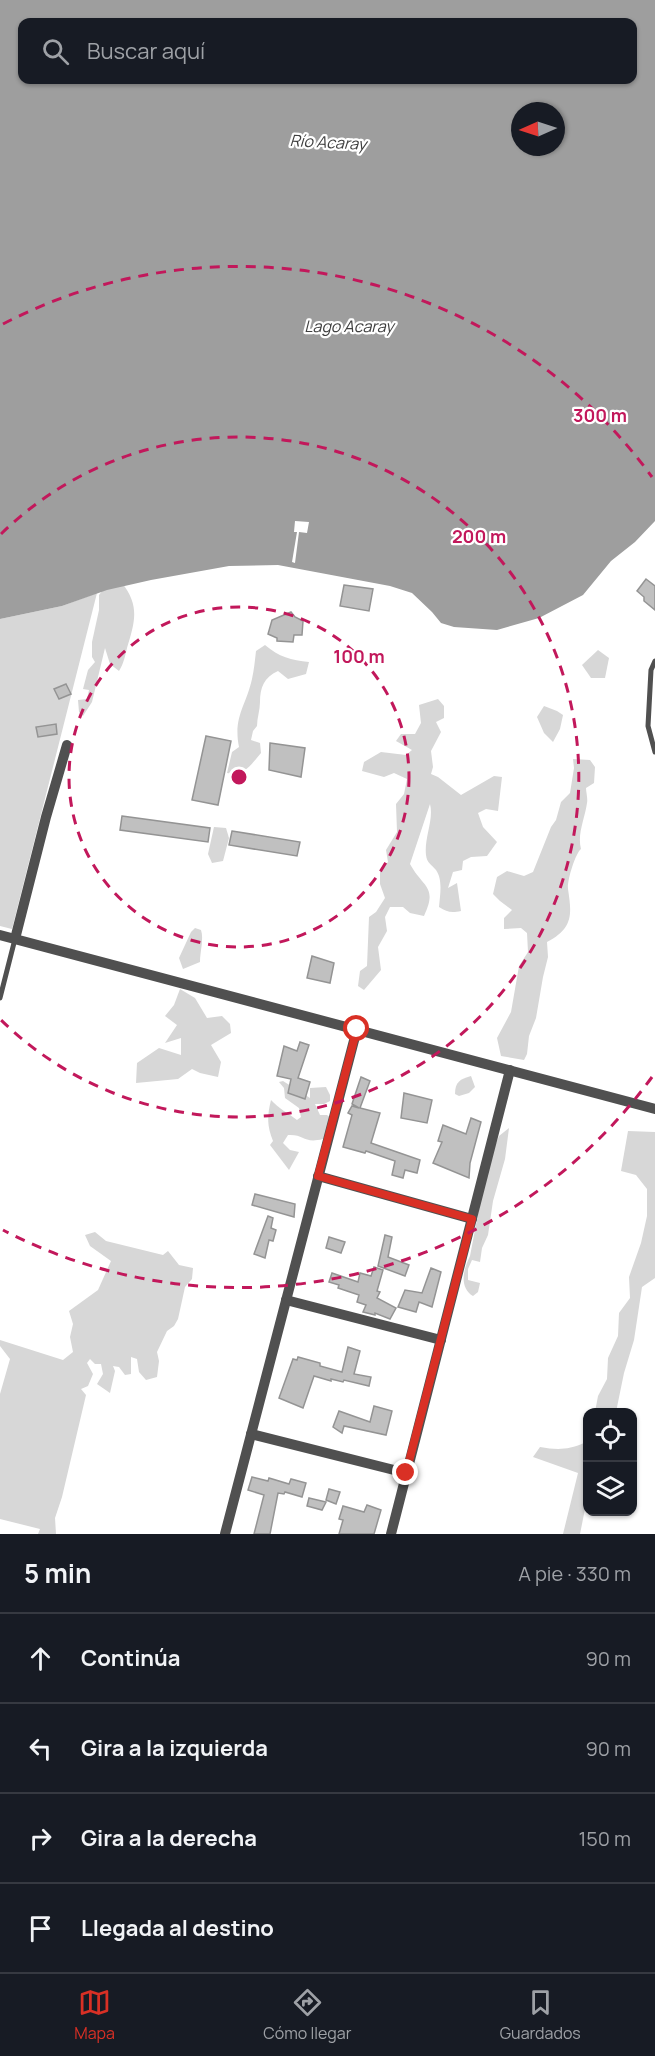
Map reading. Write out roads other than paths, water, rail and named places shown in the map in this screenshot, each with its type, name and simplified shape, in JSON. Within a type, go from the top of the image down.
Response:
[{"type":"street","points":[[15,939],[67,745]]},
{"type":"street","points":[[0,935],[655,1109]]},
{"type":"street","points":[[225,1534],[357,1029]]},
{"type":"street","points":[[391,1534],[510,1070]]},
{"type":"street","points":[[318,1176],[472,1219]]},
{"type":"street","points":[[286,1300],[441,1340]]},
{"type":"street","points":[[251,1434],[406,1473]]},
{"type":"lane","points":[[655,661],[651,670],[648,726],[655,752]]},
{"type":"lane","points":[[0,998],[15,939]]},
{"type":"water","name":"Lago Acaray","points":[[0,0],[655,0],[655,521],[635,542],[611,561],[583,595],[539,618],[497,630],[454,627],[441,623],[412,593],[390,586],[278,565],[229,566],[107,590],[62,606],[0,619]]},
{"type":"water label","name":"Río Acaray","points":[[328,142]]}]
